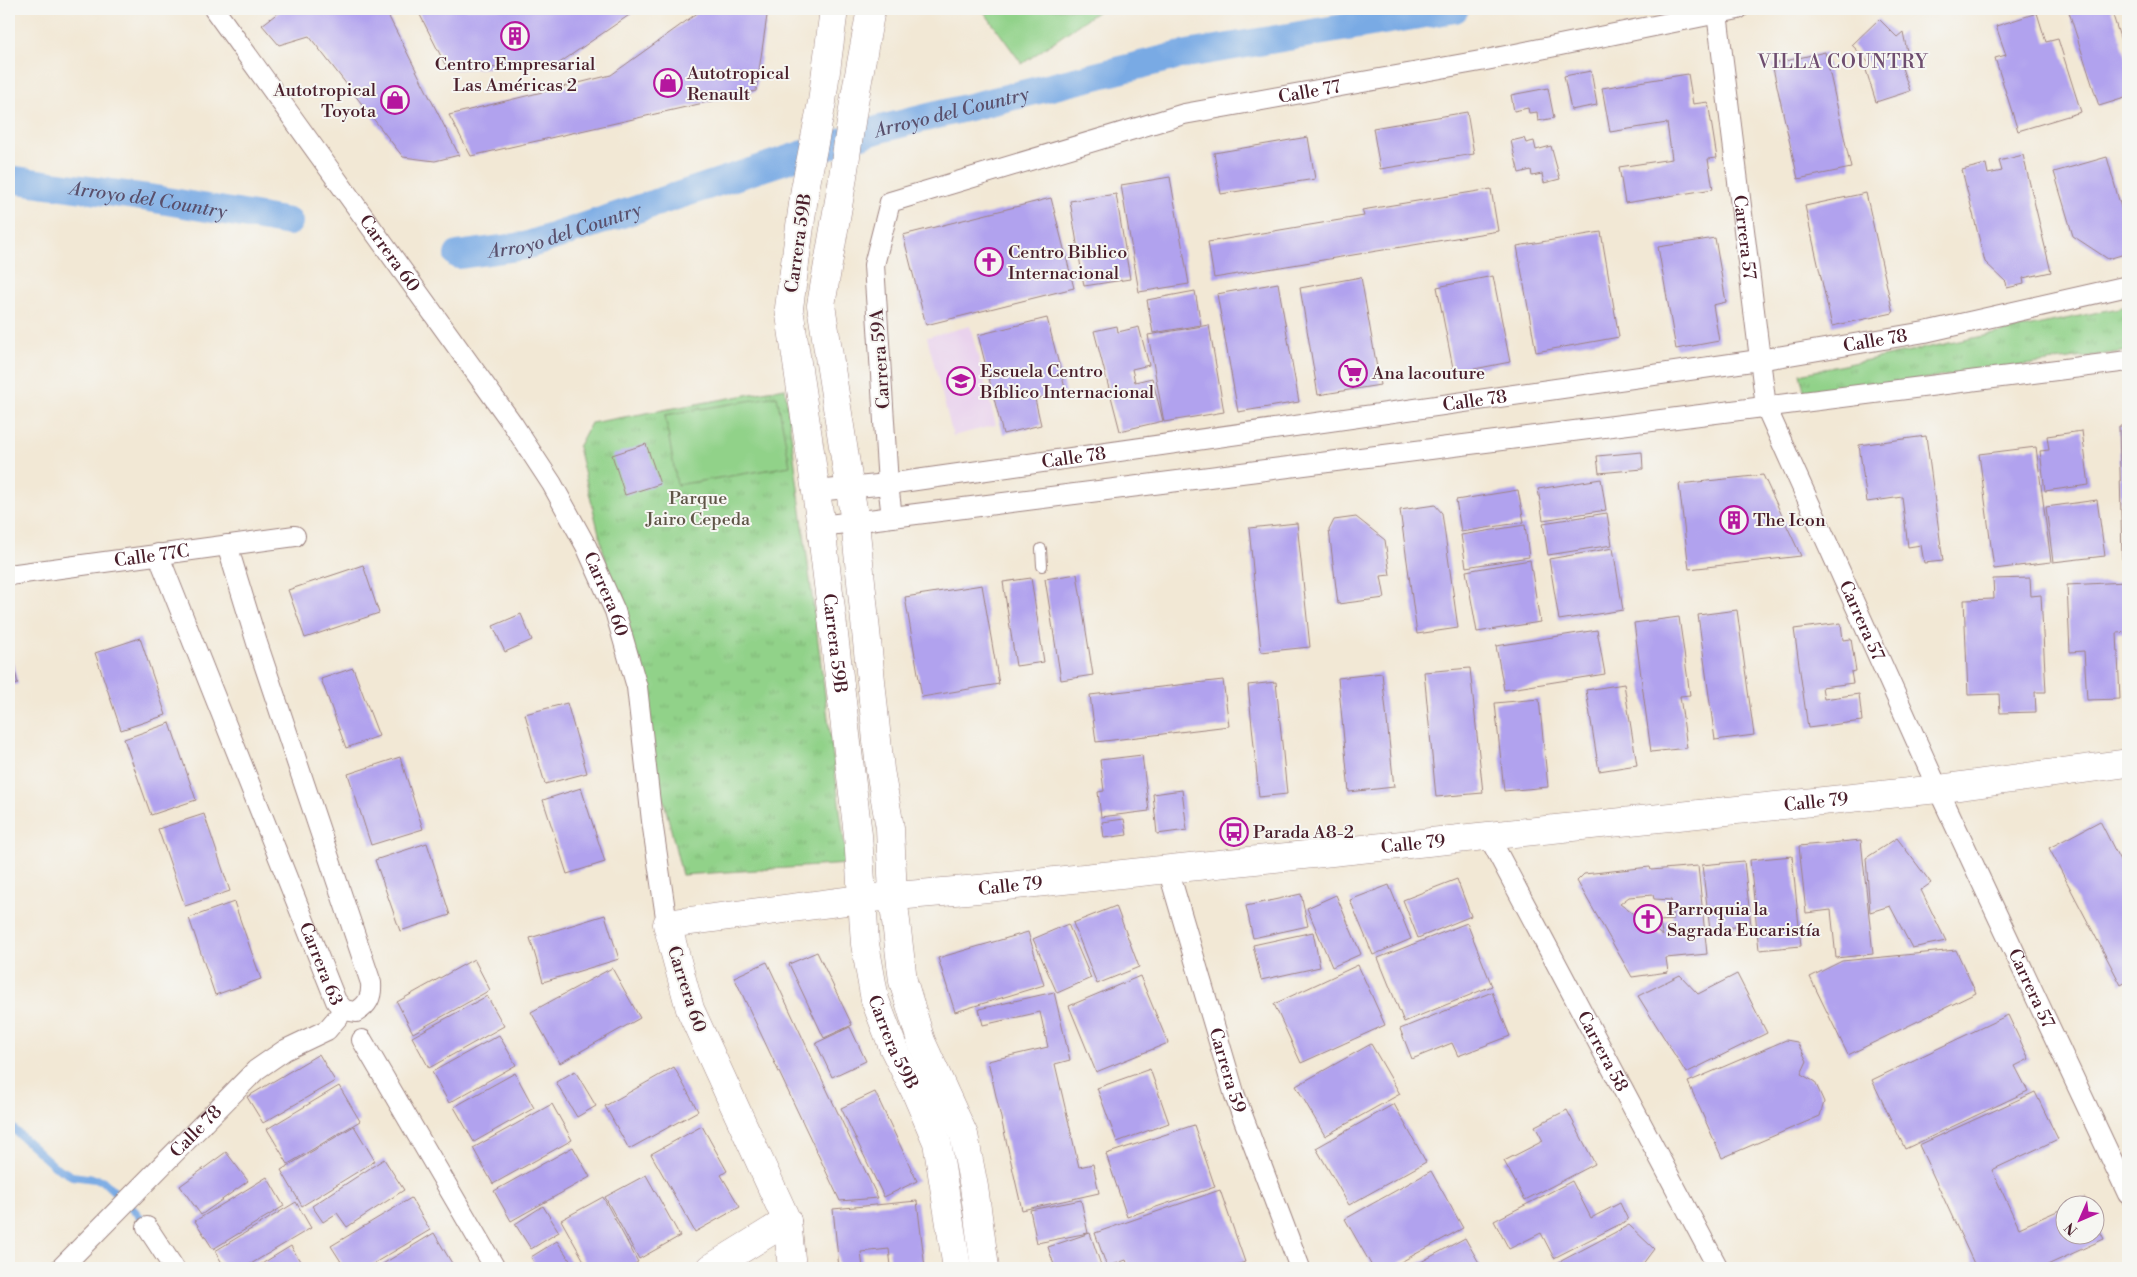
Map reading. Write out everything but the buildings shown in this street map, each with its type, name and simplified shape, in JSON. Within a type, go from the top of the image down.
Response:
[{"type":"street","name":"Carrera 59B","points":[[834,9],[822,102],[805,189],[789,308],[821,526],[858,835],[865,944],[874,1000],[893,1047],[916,1093],[937,1142],[957,1268]]},
{"type":"street","name":"Carrera 59B","points":[[871,9],[821,304],[855,522],[880,770],[890,828],[892,896],[902,981],[921,1041],[964,1135],[974,1187],[985,1268]]},
{"type":"street","name":"Calle 77","points":[[890,202],[1184,114],[1486,60],[1738,9]]},
{"type":"street","name":"Carrera 60","points":[[222,11],[246,53],[512,423],[552,484],[586,546],[615,611],[637,687],[652,821],[667,924],[690,1009],[787,1221],[792,1268]]},
{"type":"street","name":"Carrera 57","points":[[1717,13],[1766,407],[1938,789],[2128,1194]]},
{"type":"street","name":"Carrera 59A","points":[[890,202],[874,265],[888,484],[892,517]]},
{"type":"street","name":"Calle 78","points":[[816,491],[888,484],[1759,360],[1925,332],[2128,286]]},
{"type":"street","name":"Calle 78","points":[[821,526],[2128,361]]},
{"type":"street","name":"Calle 77C","points":[[9,575],[295,536]]},
{"type":"street","name":"Carrera 63","points":[[158,554],[336,1001],[344,1010],[356,1012],[366,1004],[372,992],[371,984],[257,643],[228,545]]},
{"type":"street","name":"Calle 79","points":[[667,924],[861,899],[1938,789],[2128,763]]},
{"type":"street","name":"Carrera 58","points":[[1488,835],[1718,1268]]},
{"type":"street","name":"Carrera 59","points":[[1168,869],[1235,1096],[1300,1268]]},
{"type":"street","name":"Calle 78","points":[[61,1268],[256,1070],[285,1050],[327,1030],[344,1010]]},
{"type":"street","points":[[362,1040],[495,1268]]},
{"type":"street","points":[[711,1268],[787,1221]]},
{"type":"street","points":[[147,1227],[174,1268]]},
{"type":"lane","points":[[1041,549],[1042,566]]},
{"type":"shaded area","name":"Escuela Centro Bíblico Internacional","points":[[970,326],[996,425],[953,436],[927,337]]},
{"type":"green space","points":[[982,9],[1101,9],[1022,64]]},
{"type":"green space","points":[[2128,306],[2128,351],[1805,395],[1800,374]]},
{"type":"green space","name":"Parque Jairo Cepeda","points":[[785,388],[847,864],[682,875],[578,447],[591,423]]},
{"type":"green space","points":[[777,396],[790,466],[677,485],[665,415]]},
{"type":"waterway","name":"Arroyo del Country","points":[[458,255],[525,246],[880,129],[1181,55],[1455,9]]},
{"type":"waterway","name":"Arroyo del Country","points":[[9,179],[149,198],[289,222]]},
{"type":"waterway","points":[[9,1125],[54,1166],[72,1176],[102,1180],[134,1210],[147,1227]]},
{"type":"place","name":"Centro Empresarial Las Américas 2","points":[[515,36]]},
{"type":"place","name":"Autotropical Renault","points":[[668,83]]},
{"type":"place","name":"Autotropical Toyota","points":[[395,100]]},
{"type":"place","name":"Centro Biblico Internacional","points":[[989,262]]},
{"type":"place","name":"Ana lacouture","points":[[1353,373]]},
{"type":"place","name":"Escuela Centro Bíblico Internacional","points":[[961,381]]},
{"type":"place","name":"The Icon","points":[[1734,520]]},
{"type":"place","name":"Parada A8-2","points":[[1234,832]]},
{"type":"place","name":"Parroquia la Sagrada Eucaristía","points":[[1648,919]]},
{"type":"district","name":"VILLA COUNTRY","points":[[1843,61]]}]
